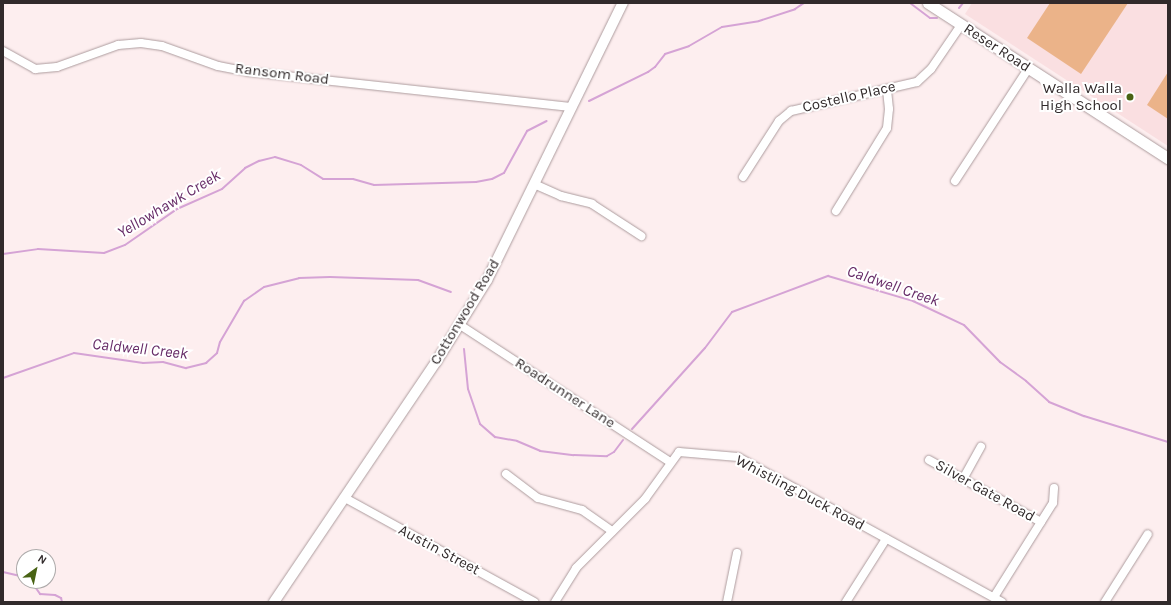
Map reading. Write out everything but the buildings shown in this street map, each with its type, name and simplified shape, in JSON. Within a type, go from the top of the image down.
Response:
[{"type":"main road","name":"Reser Road","points":[[928,3],[1168,158]]},
{"type":"street","name":"Cottonwood Road","points":[[274,602],[460,325],[488,280],[623,3]]},
{"type":"street","name":"Costello Place","points":[[743,177],[779,120],[791,111],[917,82],[930,69],[961,25]]},
{"type":"street","name":"Ransom Road","points":[[3,51],[36,68],[57,67],[118,45],[141,43],[162,46],[218,66],[249,72],[571,107]]},
{"type":"street","points":[[955,181],[1028,68]]},
{"type":"street","points":[[836,211],[887,128],[889,109],[887,89]]},
{"type":"street","points":[[534,184],[561,196],[592,204],[641,236]]},
{"type":"street","name":"Roadrunner Lane","points":[[460,325],[670,462]]},
{"type":"street","points":[[963,479],[981,447]]},
{"type":"street","name":"Whistling Duck Road","points":[[555,602],[576,568],[612,530],[646,499],[670,462],[679,452],[738,457],[1002,602]]},
{"type":"street","name":"Silver Gate Road","points":[[929,460],[1041,522]]},
{"type":"street","points":[[506,474],[538,498],[582,510],[612,530]]},
{"type":"street","points":[[994,597],[1053,503],[1054,488]]},
{"type":"street","name":"Austin Street","points":[[345,498],[534,602]]},
{"type":"street","points":[[1105,602],[1148,534]]},
{"type":"street","points":[[846,602],[886,538]]},
{"type":"street","points":[[727,602],[737,553]]},
{"type":"shaded area","name":"Walla Walla High School","points":[[972,3],[1168,3],[1168,146],[965,14]]},
{"type":"shaded area","points":[[1050,3],[1128,3],[1081,74],[1027,38]]},
{"type":"shaded area","points":[[1168,72],[1168,119],[1147,105]]},
{"type":"waterway","name":"Yellowhawk Creek","points":[[589,101],[648,72],[655,67],[665,54],[689,46],[722,27],[759,21],[795,9],[804,3]]},
{"type":"waterway","name":"Yellowhawk Creek","points":[[910,3],[930,18],[937,18]]},
{"type":"waterway","name":"Yellowhawk Creek","points":[[959,8],[963,3]]},
{"type":"waterway","name":"Yellowhawk Creek","points":[[3,254],[38,249],[104,253],[125,245],[177,209],[222,189],[245,168],[259,161],[275,157],[301,165],[323,179],[353,179],[374,185],[476,182],[492,179],[504,173],[527,131],[547,121]]},
{"type":"waterway","name":"Caldwell Creek","points":[[632,429],[705,348],[732,312],[828,276],[913,301],[964,325],[1000,362],[1026,381],[1049,402],[1084,416],[1168,442]]},
{"type":"waterway","name":"Caldwell Creek","points":[[3,378],[74,353],[143,363],[163,362],[186,368],[206,363],[217,353],[220,342],[244,301],[264,287],[299,278],[330,277],[418,280],[451,292]]},
{"type":"waterway","name":"Caldwell Creek","points":[[464,349],[468,389],[480,424],[495,437],[517,441],[540,451],[574,455],[607,456],[614,452],[623,440]]},
{"type":"waterway","points":[[3,572],[16,575]]},
{"type":"waterway","points":[[37,589],[40,594],[55,595],[61,598],[62,602]]},
{"type":"place","name":"Walla Walla High School","points":[[1130,97]]}]
